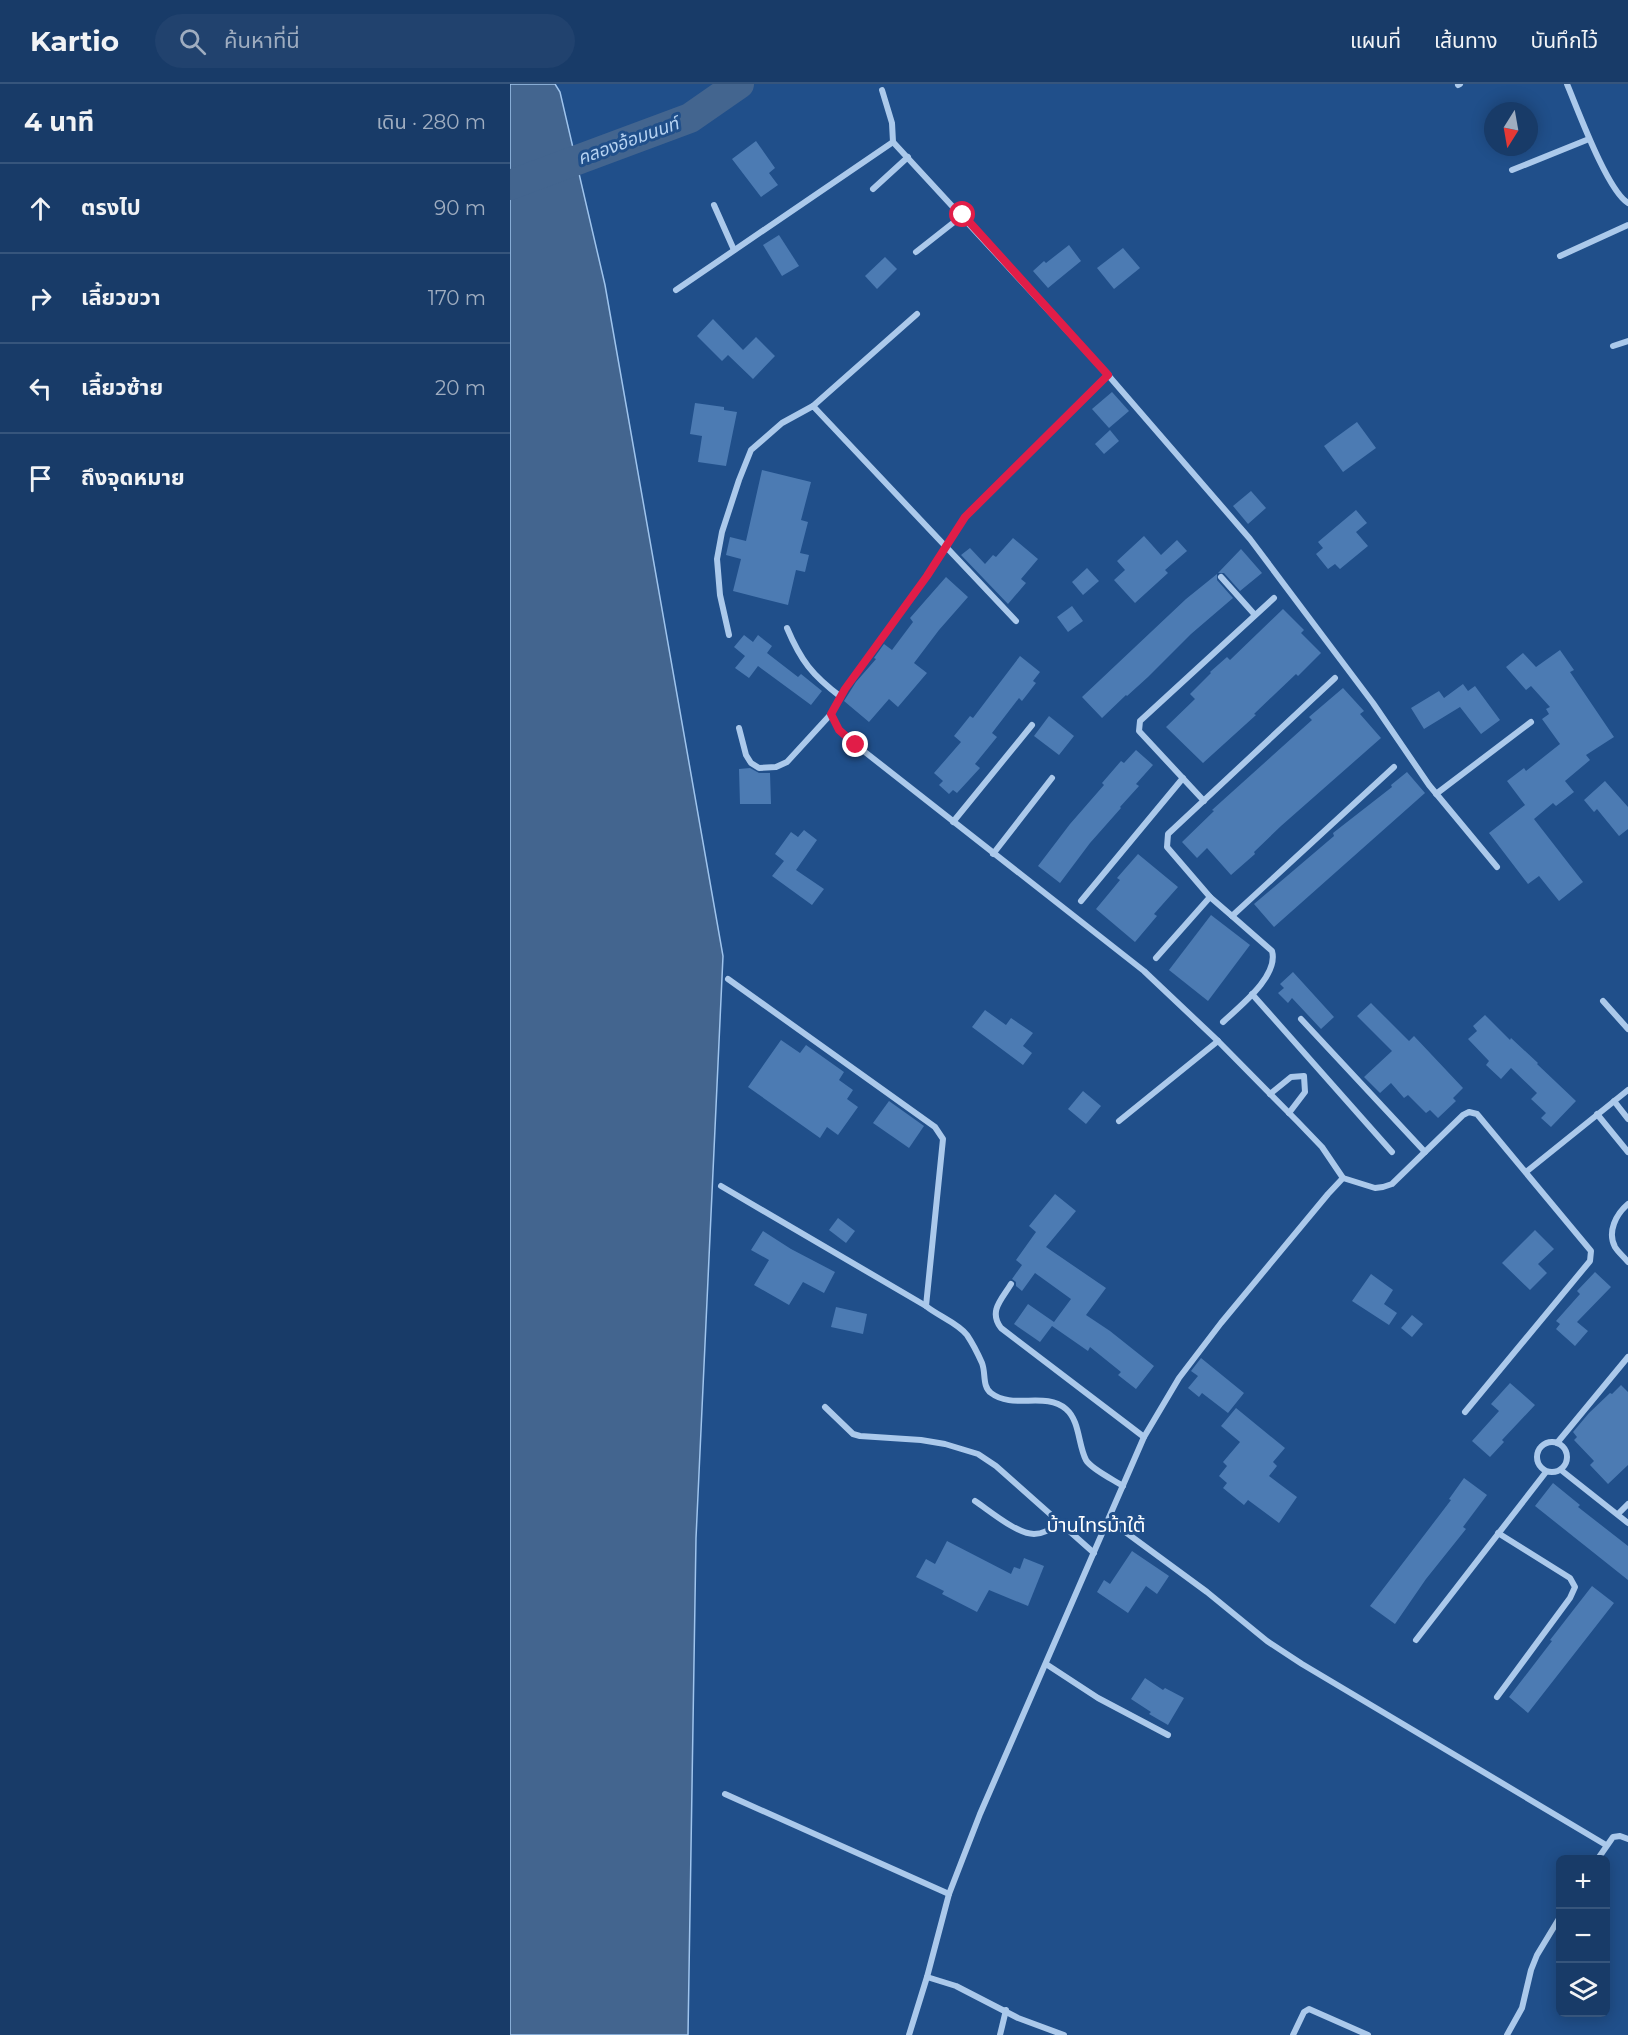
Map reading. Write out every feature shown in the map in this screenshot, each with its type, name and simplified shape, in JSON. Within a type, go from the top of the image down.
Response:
[{"type":"street","points":[[1567,84],[1589,139],[1612,184],[1628,203]]},
{"type":"street","points":[[882,90],[892,123],[893,142],[963,215],[1108,375],[1250,539],[1373,703],[1436,794],[1497,867]]},
{"type":"street","points":[[1512,170],[1589,139]]},
{"type":"street","points":[[676,290],[893,142]]},
{"type":"street","points":[[873,189],[908,157]]},
{"type":"street","points":[[714,205],[734,250]]},
{"type":"street","points":[[916,252],[963,215]]},
{"type":"street","points":[[1560,256],[1628,225]]},
{"type":"street","points":[[729,635],[720,595],[717,559],[722,532],[751,450],[782,423],[813,406],[917,314]]},
{"type":"street","points":[[1613,346],[1628,340]]},
{"type":"street","points":[[738,728],[746,755],[751,763],[759,768],[776,767],[787,762],[831,714],[965,517],[1108,375]]},
{"type":"street","points":[[813,406],[1016,621]]},
{"type":"street","points":[[1221,577],[1255,615]]},
{"type":"street","points":[[1204,801],[1138,730],[1140,721],[1147,712],[1274,598]]},
{"type":"street","points":[[788,628],[795,647],[810,671],[841,697]]},
{"type":"street","points":[[1223,1022],[1252,994],[1268,974],[1274,959],[1272,951],[1210,897],[1167,847],[1168,834],[1335,678]]},
{"type":"street","points":[[831,714],[839,730],[856,745],[1144,970],[1218,1041],[1322,1147],[1343,1178],[1375,1188],[1392,1184],[1463,1115],[1469,1112],[1477,1114],[1591,1251],[1592,1256],[1465,1412]]},
{"type":"street","points":[[1436,794],[1531,722]]},
{"type":"street","points":[[954,822],[1032,725]]},
{"type":"street","points":[[1232,916],[1394,767]]},
{"type":"street","points":[[993,854],[1052,778]]},
{"type":"street","points":[[1081,901],[1183,778]]},
{"type":"street","points":[[1156,958],[1210,897]]},
{"type":"street","points":[[728,979],[935,1127],[940,1133],[943,1139],[926,1306]]},
{"type":"street","points":[[1252,994],[1392,1152]]},
{"type":"street","points":[[1604,1002],[1628,1029]]},
{"type":"street","points":[[1302,1019],[1425,1152]]},
{"type":"street","points":[[1119,1121],[1218,1041]]},
{"type":"street","points":[[1270,1094],[1291,1077],[1304,1076],[1315,1065]]},
{"type":"street","points":[[1289,1113],[1305,1092],[1304,1076]]},
{"type":"street","points":[[1526,1172],[1628,1090]]},
{"type":"street","points":[[1614,1101],[1628,1119]]},
{"type":"street","points":[[1598,1114],[1628,1152]]},
{"type":"street","points":[[909,2035],[949,1894],[981,1814],[1144,1437],[1179,1378],[1221,1323],[1343,1178]]},
{"type":"street","points":[[721,1186],[926,1306],[964,1332],[983,1365],[986,1387],[991,1393],[1000,1398],[1018,1401],[1050,1401],[1066,1409],[1074,1423],[1090,1465],[1123,1486]]},
{"type":"street","points":[[1628,1204],[1621,1210],[1611,1233],[1615,1247],[1628,1262]]},
{"type":"street","points":[[1011,1284],[994,1313],[995,1320],[1001,1328],[1144,1437]]},
{"type":"street","points":[[1557,1443],[1628,1357]]},
{"type":"street","points":[[825,1407],[853,1434],[921,1440],[945,1444],[978,1454],[996,1466],[1094,1553]]},
{"type":"street","points":[[1549,1442],[1557,1443],[1564,1447],[1567,1455],[1566,1463],[1562,1470],[1554,1473],[1546,1472],[1539,1467],[1536,1460],[1537,1451],[1549,1442]]},
{"type":"street","points":[[1562,1470],[1628,1522]]},
{"type":"street","points":[[1416,1640],[1546,1472]]},
{"type":"street","points":[[975,1501],[1024,1533],[1036,1534],[1047,1531],[1060,1523]]},
{"type":"street","points":[[1618,1514],[1628,1504]]},
{"type":"street","points":[[1109,1520],[1207,1592],[1267,1641],[1302,1664],[1606,1845]]},
{"type":"street","points":[[1497,1697],[1570,1598],[1575,1587],[1570,1578],[1498,1533]]},
{"type":"street","points":[[1046,1664],[1098,1698],[1168,1735]]},
{"type":"street","points":[[725,1794],[949,1894]]},
{"type":"street","points":[[1600,1855],[1613,1837],[1620,1836],[1628,1839]]},
{"type":"street","points":[[1507,2035],[1519,2016],[1536,1955],[1556,1923]]},
{"type":"street","points":[[927,1977],[956,1986],[1023,2020],[1064,2035]]},
{"type":"street","points":[[1293,2035],[1304,2012],[1309,2009],[1368,2035]]},
{"type":"street","points":[[1000,2035],[1006,2010]]},
{"type":"water","points":[[510,84],[555,84],[560,92],[605,285],[723,956],[696,1538],[688,2035],[510,2035]]},
{"type":"building","points":[[756,141],[775,168],[769,173],[778,185],[761,197],[732,159]]},
{"type":"building","points":[[779,235],[799,266],[782,276],[763,245]]},
{"type":"building","points":[[1069,245],[1081,261],[1048,288],[1033,271]]},
{"type":"building","points":[[1123,248],[1140,268],[1114,289],[1097,268]]},
{"type":"building","points":[[885,257],[897,269],[877,289],[865,276]]},
{"type":"building","points":[[713,319],[743,350],[756,337],[775,356],[753,379],[728,355],[722,361],[697,336]]},
{"type":"building","points":[[1112,392],[1129,411],[1109,428],[1092,409]]},
{"type":"building","points":[[695,403],[724,407],[724,410],[737,412],[726,466],[698,462],[702,436],[690,434]]},
{"type":"building","points":[[1357,422],[1376,448],[1343,472],[1324,446]]},
{"type":"building","points":[[1110,430],[1119,441],[1104,454],[1095,444]]},
{"type":"building","points":[[762,470],[811,482],[801,520],[808,522],[800,553],[809,555],[805,572],[796,570],[788,605],[733,591],[741,559],[726,555],[730,537],[746,541]]},
{"type":"building","points":[[1251,491],[1266,508],[1248,524],[1233,506]]},
{"type":"building","points":[[1356,510],[1367,523],[1356,532],[1368,546],[1340,569],[1335,564],[1328,569],[1316,554],[1323,548],[1318,542]]},
{"type":"building","points":[[1144,536],[1161,555],[1177,540],[1187,551],[1165,570],[1168,573],[1135,603],[1114,580],[1125,570],[1117,561]]},
{"type":"building","points":[[1013,538],[1038,559],[1021,579],[1026,583],[1008,604],[961,555],[970,548],[985,564],[993,555],[996,557]]},
{"type":"building","points":[[1241,549],[1262,573],[1240,591],[1224,573],[1218,573]]},
{"type":"building","points":[[1087,568],[1099,581],[1083,595],[1072,582]]},
{"type":"building","points":[[1217,574],[1217,580],[1233,598],[1191,634],[1102,718],[1082,697],[1186,599]]},
{"type":"building","points":[[946,577],[968,597],[914,663],[927,673],[898,707],[889,699],[869,722],[844,701],[856,682],[876,659],[874,658],[884,644],[892,650],[913,622],[910,618]]},
{"type":"building","points":[[1072,606],[1083,621],[1068,632],[1057,617]]},
{"type":"building","points":[[1283,609],[1304,630],[1301,633],[1321,653],[1203,763],[1166,727],[1195,699],[1190,694],[1210,672],[1227,657],[1230,660]]},
{"type":"building","points":[[744,635],[753,642],[758,635],[772,646],[767,653],[798,677],[801,674],[822,691],[811,705],[758,666],[749,678],[735,668],[745,656],[734,647]]},
{"type":"building","points":[[1560,650],[1574,670],[1570,672],[1614,737],[1586,755],[1590,760],[1565,781],[1574,792],[1556,806],[1553,803],[1534,819],[1583,882],[1559,901],[1539,876],[1528,884],[1489,833],[1525,805],[1507,781],[1524,768],[1526,771],[1560,744],[1542,719],[1549,714],[1546,709],[1550,707],[1531,686],[1526,690],[1506,667],[1523,653],[1536,667]]},
{"type":"building","points":[[1020,656],[1040,672],[1033,681],[1036,683],[1022,701],[1019,698],[992,733],[997,737],[975,764],[980,768],[957,793],[953,790],[949,794],[939,785],[943,781],[934,773],[961,742],[954,736],[970,716],[973,718]]},
{"type":"building","points":[[1463,684],[1468,691],[1475,686],[1500,720],[1481,734],[1460,707],[1424,729],[1411,708],[1439,691],[1444,698]]},
{"type":"building","points":[[1343,688],[1364,711],[1360,714],[1381,738],[1281,826],[1231,875],[1207,848],[1197,858],[1182,842],[1214,811],[1212,810],[1312,720],[1309,717]]},
{"type":"building","points":[[1049,716],[1074,736],[1059,755],[1034,736]]},
{"type":"building","points":[[1136,750],[1153,765],[1136,784],[1139,786],[1090,843],[1060,883],[1038,866],[1104,785],[1102,783],[1121,761],[1124,763]]},
{"type":"building","points":[[750,768],[759,773],[770,773],[771,804],[740,804],[739,769]]},
{"type":"building","points":[[1407,772],[1425,793],[1274,927],[1254,904],[1334,836],[1333,833],[1392,787],[1391,785]]},
{"type":"building","points":[[1605,781],[1628,807],[1628,829],[1619,836],[1597,809],[1594,812],[1584,800]]},
{"type":"building","points":[[804,830],[817,840],[796,870],[824,889],[812,905],[772,876],[784,861],[775,854],[791,832],[798,837]]},
{"type":"building","points":[[1138,854],[1178,887],[1154,914],[1157,916],[1135,942],[1096,909],[1120,880],[1117,878]]},
{"type":"building","points":[[1211,915],[1250,945],[1208,1001],[1169,970]]},
{"type":"building","points":[[1293,972],[1334,1017],[1321,1029],[1292,998],[1288,1003],[1278,993],[1284,988],[1280,984]]},
{"type":"building","points":[[1371,1003],[1409,1041],[1414,1036],[1463,1088],[1453,1098],[1456,1101],[1438,1118],[1430,1110],[1426,1113],[1408,1095],[1404,1098],[1391,1083],[1380,1093],[1364,1077],[1392,1051],[1357,1016]]},
{"type":"building","points":[[985,1010],[1006,1025],[1011,1018],[1033,1033],[1023,1046],[1032,1053],[1023,1065],[972,1027]]},
{"type":"building","points":[[1485,1015],[1576,1101],[1551,1127],[1541,1118],[1546,1113],[1531,1099],[1537,1093],[1511,1068],[1501,1079],[1486,1065],[1489,1061],[1468,1039],[1477,1031],[1473,1026]]},
{"type":"building","points":[[781,1040],[800,1053],[806,1045],[844,1072],[839,1080],[853,1090],[847,1099],[858,1107],[838,1135],[827,1127],[820,1138],[748,1087]]},
{"type":"building","points":[[1083,1091],[1101,1106],[1086,1124],[1068,1109]]},
{"type":"building","points":[[889,1101],[924,1126],[909,1148],[873,1123]]},
{"type":"building","points":[[1055,1194],[1076,1211],[1046,1247],[1106,1288],[1086,1315],[1154,1366],[1136,1389],[1118,1375],[1121,1372],[1090,1347],[1088,1351],[1052,1326],[1040,1342],[1014,1324],[1028,1304],[1054,1322],[1071,1299],[1035,1273],[1022,1291],[1012,1279],[1022,1265],[1016,1260],[1036,1232],[1029,1226]]},
{"type":"building","points":[[838,1218],[855,1231],[846,1243],[829,1230]]},
{"type":"building","points":[[1535,1230],[1554,1249],[1538,1264],[1547,1273],[1530,1290],[1502,1263]]},
{"type":"building","points":[[763,1231],[835,1272],[824,1293],[803,1282],[789,1305],[754,1285],[769,1260],[751,1250]]},
{"type":"building","points":[[1595,1272],[1611,1287],[1577,1322],[1588,1331],[1575,1346],[1556,1329],[1560,1324],[1556,1321],[1580,1294],[1577,1291]]},
{"type":"building","points":[[1371,1274],[1393,1290],[1384,1304],[1397,1313],[1389,1325],[1352,1301]]},
{"type":"building","points":[[836,1307],[867,1314],[863,1334],[831,1327]]},
{"type":"building","points":[[1412,1315],[1423,1324],[1412,1337],[1401,1328]]},
{"type":"building","points":[[1201,1358],[1244,1393],[1228,1413],[1202,1393],[1199,1397],[1188,1388],[1198,1376],[1191,1371]]},
{"type":"building","points":[[1510,1383],[1535,1405],[1502,1440],[1504,1442],[1490,1457],[1472,1441],[1499,1411],[1491,1404]]},
{"type":"building","points":[[1621,1385],[1628,1392],[1628,1465],[1608,1484],[1590,1465],[1594,1461],[1574,1440],[1577,1437],[1573,1432],[1589,1413]]},
{"type":"building","points":[[1236,1408],[1285,1448],[1273,1462],[1277,1466],[1269,1476],[1297,1497],[1279,1523],[1248,1500],[1244,1505],[1223,1488],[1227,1483],[1219,1476],[1227,1466],[1223,1462],[1240,1442],[1221,1426]]},
{"type":"building","points":[[1464,1478],[1487,1495],[1463,1527],[1466,1529],[1426,1579],[1395,1624],[1370,1606],[1451,1500],[1449,1499]]},
{"type":"building","points":[[1553,1483],[1580,1505],[1578,1507],[1628,1546],[1628,1580],[1535,1506]]},
{"type":"building","points":[[947,1541],[1011,1574],[1014,1567],[1020,1569],[1024,1558],[1044,1566],[1028,1606],[989,1590],[977,1612],[942,1594],[944,1591],[916,1577],[926,1559],[935,1564]]},
{"type":"building","points":[[1132,1551],[1169,1576],[1157,1594],[1146,1586],[1128,1613],[1097,1592],[1104,1580],[1110,1584]]},
{"type":"building","points":[[1592,1586],[1614,1603],[1528,1713],[1509,1697]]},
{"type":"building","points":[[1145,1678],[1163,1690],[1165,1688],[1184,1698],[1168,1725],[1149,1714],[1151,1712],[1131,1699]]},
{"type":"waterway","name":"คลองอ้อมนนท์","points":[[510,185],[690,118],[739,84]]},
{"type":"district","name":"บ้านไทรม้าใต้","points":[[1096,1525]]},
{"type":"route","points":[[856,745],[839,730],[831,714],[845,689],[927,576],[965,517],[1108,375],[963,215]]}]
